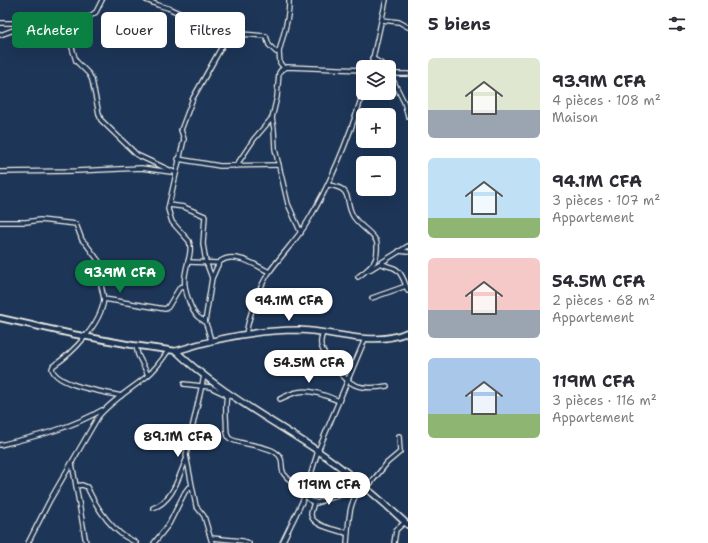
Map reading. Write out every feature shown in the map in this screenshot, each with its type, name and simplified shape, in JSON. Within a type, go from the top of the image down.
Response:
[{"type":"main road","points":[[176,351],[210,340],[246,334],[294,330],[323,332],[365,339],[387,338],[408,332]]},
{"type":"main road","points":[[176,351],[204,376],[227,393],[318,451],[363,489],[407,523]]},
{"type":"street","points":[[93,14],[96,12],[102,0]]},
{"type":"street","points":[[146,0],[177,12]]},
{"type":"street","points":[[284,68],[280,63],[279,52],[288,14],[289,0]]},
{"type":"street","points":[[375,60],[372,58],[386,0]]},
{"type":"street","points":[[382,20],[399,22],[408,27]]},
{"type":"street","points":[[0,23],[12,23]]},
{"type":"street","points":[[0,35],[12,31]]},
{"type":"street","points":[[245,34],[266,36],[269,46],[276,52],[279,52]]},
{"type":"street","points":[[72,48],[76,61],[89,74],[92,80],[101,120],[137,155],[176,173]]},
{"type":"street","points":[[205,322],[196,316],[189,301],[185,286],[185,268],[188,262],[190,245],[189,241],[172,222],[169,216],[169,205],[178,159],[184,139],[181,130],[193,98],[221,48]]},
{"type":"street","points":[[301,233],[288,204],[275,149],[272,118],[277,97],[279,73],[287,67],[356,70]]},
{"type":"street","points":[[396,73],[408,74]]},
{"type":"street","points":[[396,87],[405,104],[408,116]]},
{"type":"street","points":[[246,334],[259,293],[269,272],[301,233],[329,185],[345,148],[361,100]]},
{"type":"street","points":[[236,166],[254,139],[272,118]]},
{"type":"street","points":[[178,159],[213,166],[279,164]]},
{"type":"street","points":[[0,172],[141,168],[176,173]]},
{"type":"street","points":[[329,185],[336,186],[343,190],[347,195],[352,215],[358,224],[376,240],[376,261],[358,277]]},
{"type":"street","points":[[169,205],[184,207],[205,216],[203,244],[206,262],[212,278]]},
{"type":"street","points":[[0,222],[26,222],[40,220],[76,224],[82,240],[101,264],[101,285],[104,299],[103,306],[97,320],[78,344],[53,366],[53,372],[68,383],[121,396]]},
{"type":"street","points":[[367,270],[408,246]]},
{"type":"street","points":[[398,252],[408,252]]},
{"type":"street","points":[[210,340],[205,322],[212,278],[219,263],[223,260],[236,258],[247,260],[269,272]]},
{"type":"street","points":[[188,262],[219,263]]},
{"type":"street","points":[[381,263],[399,272],[408,291]]},
{"type":"street","points":[[104,299],[165,309],[168,307],[180,287],[185,286]]},
{"type":"street","points":[[372,298],[406,286]]},
{"type":"street","points":[[0,318],[84,337],[176,351]]},
{"type":"street","points":[[323,332],[320,341],[328,360],[348,379],[356,385],[369,388],[387,386]]},
{"type":"street","points":[[282,543],[305,495],[318,451],[365,339]]},
{"type":"street","points":[[136,346],[138,355],[148,376]]},
{"type":"street","points":[[0,445],[59,430],[87,419],[104,409],[148,376],[168,350]]},
{"type":"street","points":[[204,376],[186,460],[196,506],[204,516],[212,543]]},
{"type":"street","points":[[184,384],[213,388],[227,393],[227,434],[229,438],[274,452],[282,460],[284,474],[292,481],[307,489]]},
{"type":"street","points":[[280,399],[303,391],[339,401]]},
{"type":"street","points":[[28,543],[93,425],[104,409]]},
{"type":"street","points":[[348,543],[352,503],[387,462],[400,452],[400,436]]},
{"type":"street","points":[[153,508],[159,506],[167,500],[186,460]]},
{"type":"street","points":[[72,463],[86,543]]},
{"type":"street","points":[[76,486],[87,486],[94,502],[110,524],[121,534],[136,543]]},
{"type":"street","points":[[154,543],[169,524],[185,492],[191,487]]},
{"type":"street","points":[[305,495],[308,499],[314,502],[320,502],[363,489]]},
{"type":"street","points":[[314,502],[311,515],[313,520],[325,527],[348,532]]},
{"type":"street","points":[[394,543],[396,530],[407,523]]},
{"type":"street","points":[[211,538],[243,541],[249,543]]}]
